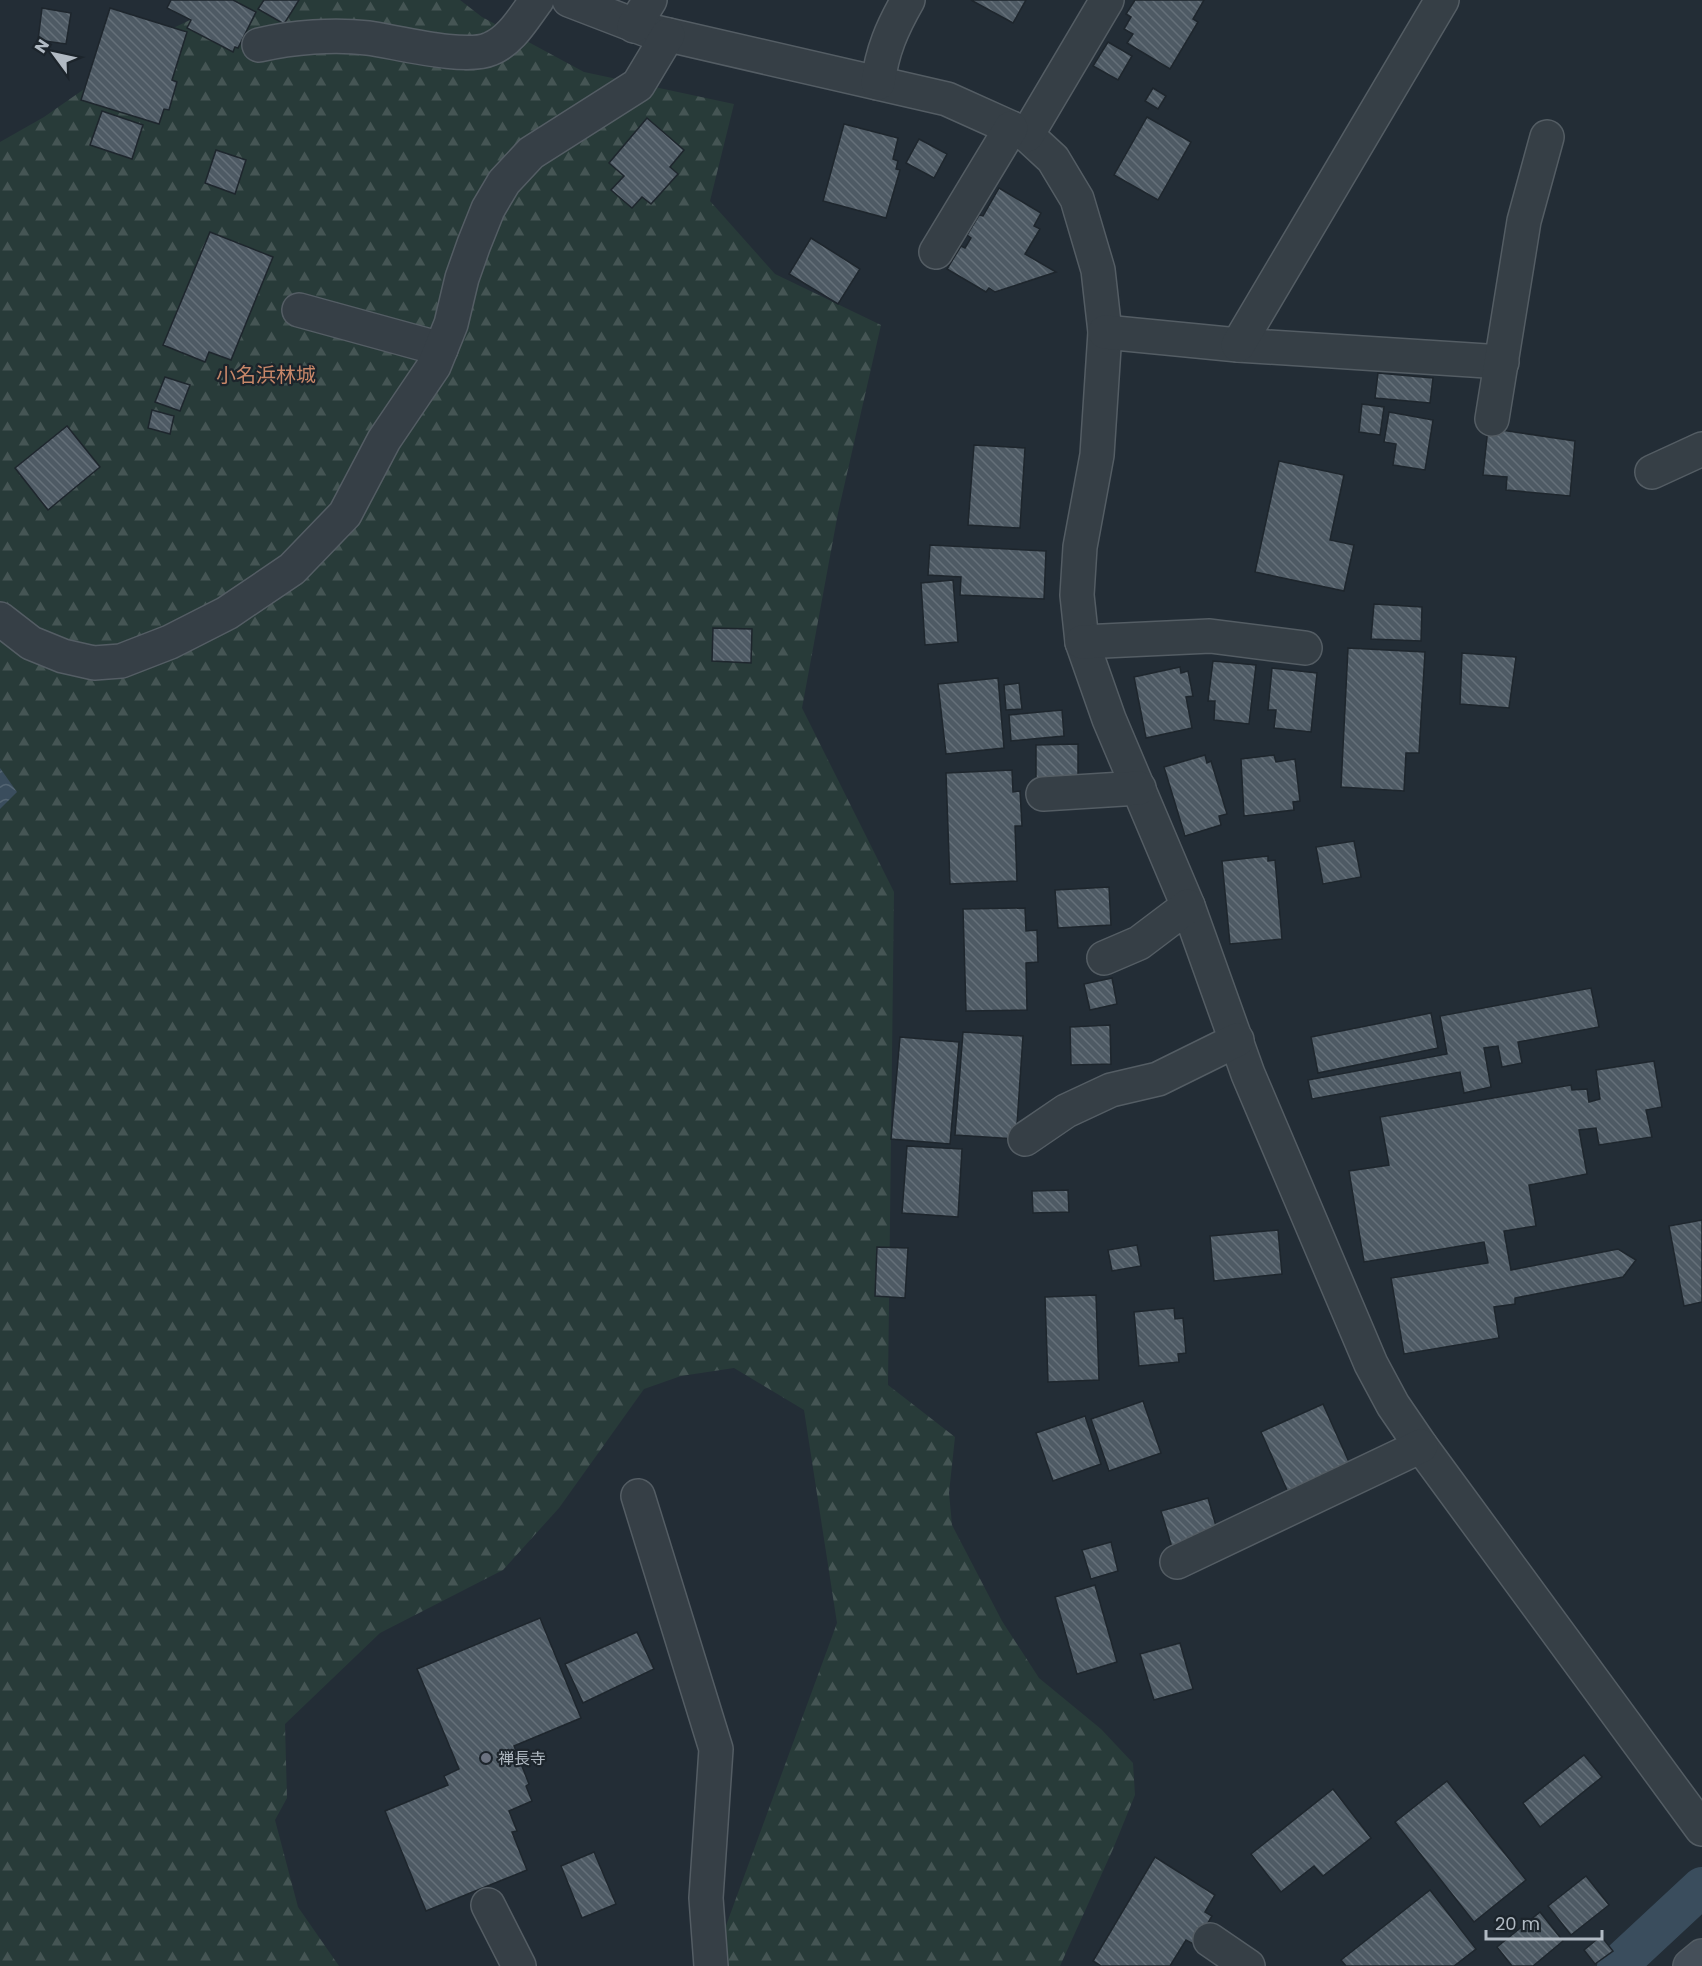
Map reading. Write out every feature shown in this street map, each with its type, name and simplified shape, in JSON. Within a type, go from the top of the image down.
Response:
[{"type":"street","points":[[259,45],[285,39],[365,38],[467,53],[489,50],[517,28],[537,0]]},
{"type":"street","points":[[570,0],[642,13],[668,35],[948,99],[1019,132],[1053,159],[1077,199],[1098,270],[1105,332],[1097,455],[1080,547],[1077,595],[1082,642],[1109,719],[1188,906],[1248,1074],[1371,1364],[1393,1405],[1421,1446],[1702,1829]]},
{"type":"street","points":[[879,83],[882,55],[890,32],[908,0]]},
{"type":"street","points":[[936,252],[1107,0]]},
{"type":"street","points":[[1238,345],[1442,0]]},
{"type":"street","points":[[0,619],[31,643],[63,656],[94,663],[121,661],[170,642],[227,613],[292,569],[345,514],[369,466],[434,366],[452,324],[462,278],[474,244],[488,209],[504,182],[531,153],[638,86],[668,35]]},
{"type":"street","points":[[1492,419],[1524,221],[1546,137]]},
{"type":"street","points":[[299,310],[441,349]]},
{"type":"street","points":[[1105,332],[1238,345],[1502,362]]},
{"type":"street","points":[[1652,472],[1702,449]]},
{"type":"street","points":[[1082,642],[1209,636],[1305,648]]},
{"type":"street","points":[[1043,794],[1139,788]]},
{"type":"street","points":[[1104,958],[1139,943],[1188,906]]},
{"type":"street","points":[[1025,1139],[1066,1111],[1111,1090],[1158,1079],[1237,1040]]},
{"type":"street","points":[[1177,1562],[1421,1446]]},
{"type":"street","points":[[638,1497],[716,1749],[706,1898],[711,1966]]},
{"type":"street","points":[[488,1905],[519,1966]]},
{"type":"street","points":[[1210,1940],[1248,1966]]},
{"type":"street","points":[[1690,1966],[1702,1956]]},
{"type":"green space","points":[[232,0],[460,0],[482,17],[584,72],[734,104],[710,201],[775,274],[881,325],[838,513],[802,708],[894,892],[888,1385],[955,1437],[949,1493],[952,1525],[1002,1621],[1039,1678],[1101,1729],[1133,1763],[1135,1795],[1060,1966],[716,1966],[720,1942],[837,1623],[804,1410],[734,1368],[681,1376],[644,1389],[559,1508],[503,1570],[380,1633],[285,1724],[287,1798],[275,1820],[298,1907],[339,1966],[0,1966],[0,142],[44,117],[169,30]]},
{"type":"water","points":[[0,768],[17,792],[0,809]]},
{"type":"building","points":[[171,0],[233,0],[256,12],[238,48],[235,47],[233,52],[187,28],[191,20],[167,8]]},
{"type":"building","points":[[264,0],[299,0],[284,24],[258,9]]},
{"type":"building","points":[[971,0],[1026,0],[1013,23]]},
{"type":"building","points":[[1135,0],[1204,0],[1193,19],[1198,22],[1170,69],[1127,43],[1133,34],[1124,29],[1131,17],[1126,14]]},
{"type":"building","points":[[42,8],[71,13],[66,44],[38,40]]},
{"type":"building","points":[[110,8],[187,32],[172,80],[177,82],[169,110],[164,109],[159,124],[81,100]]},
{"type":"building","points":[[1108,42],[1132,56],[1118,80],[1093,66]]},
{"type":"building","points":[[1153,88],[1166,96],[1158,109],[1145,101]]},
{"type":"building","points":[[102,111],[143,125],[132,159],[90,145]]},
{"type":"building","points":[[1147,117],[1191,142],[1158,200],[1114,175]]},
{"type":"building","points":[[647,118],[684,150],[670,167],[678,174],[651,204],[642,197],[632,208],[611,190],[624,176],[609,163]]},
{"type":"building","points":[[844,124],[898,138],[893,159],[898,161],[896,169],[900,170],[886,218],[823,201]]},
{"type":"building","points":[[919,139],[947,154],[934,178],[906,163]]},
{"type":"building","points":[[216,150],[246,160],[235,194],[205,183]]},
{"type":"building","points":[[999,188],[1041,213],[1034,226],[1040,229],[1025,254],[1056,272],[995,292],[989,288],[986,292],[947,269],[961,246],[965,248],[971,238],[967,235],[979,215],[983,216]]},
{"type":"building","points":[[210,232],[273,257],[231,360],[209,352],[205,362],[163,345]]},
{"type":"building","points":[[811,238],[860,269],[838,304],[789,274]]},
{"type":"building","points":[[1378,373],[1433,378],[1430,403],[1375,398]]},
{"type":"building","points":[[165,377],[190,385],[180,411],[155,402]]},
{"type":"building","points":[[1362,404],[1384,407],[1380,435],[1359,432]]},
{"type":"building","points":[[152,410],[174,416],[170,434],[148,428]]},
{"type":"building","points":[[1389,412],[1433,420],[1425,470],[1393,465],[1396,444],[1384,442]]},
{"type":"building","points":[[67,426],[100,467],[48,510],[15,468]]},
{"type":"building","points":[[1488,428],[1575,441],[1570,496],[1506,490],[1507,477],[1483,475]]},
{"type":"building","points":[[974,445],[1025,448],[1020,528],[968,525]]},
{"type":"building","points":[[1279,461],[1344,475],[1330,540],[1354,545],[1344,591],[1255,572]]},
{"type":"building","points":[[930,545],[1046,551],[1044,599],[960,595],[961,577],[928,575]]},
{"type":"building","points":[[953,580],[958,642],[925,645],[921,583]]},
{"type":"building","points":[[1374,604],[1422,607],[1421,641],[1371,639]]},
{"type":"building","points":[[713,628],[752,629],[751,663],[712,661]]},
{"type":"building","points":[[1348,648],[1425,652],[1419,753],[1406,753],[1404,791],[1341,787]]},
{"type":"building","points":[[1462,653],[1516,657],[1509,708],[1460,704]]},
{"type":"building","points":[[1213,661],[1256,665],[1249,724],[1214,720],[1215,701],[1208,701]]},
{"type":"building","points":[[1180,667],[1181,673],[1188,671],[1193,696],[1186,697],[1192,728],[1146,738],[1134,677]]},
{"type":"building","points":[[1272,668],[1317,673],[1311,732],[1274,728],[1276,710],[1268,710]]},
{"type":"building","points":[[998,678],[1004,748],[946,754],[938,684]]},
{"type":"building","points":[[1019,683],[1022,709],[1006,710],[1004,685]]},
{"type":"building","points":[[1062,710],[1064,736],[1011,741],[1009,715]]},
{"type":"building","points":[[1078,744],[1078,785],[1036,785],[1036,745]]},
{"type":"building","points":[[1205,755],[1207,763],[1211,761],[1227,814],[1219,816],[1221,825],[1185,836],[1164,767]]},
{"type":"building","points":[[1274,755],[1276,762],[1295,759],[1300,801],[1293,802],[1294,810],[1244,816],[1241,759]]},
{"type":"building","points":[[1012,770],[1013,792],[1020,791],[1022,826],[1015,826],[1017,881],[950,884],[946,773]]},
{"type":"building","points":[[1354,841],[1361,877],[1323,884],[1316,847]]},
{"type":"building","points":[[1268,856],[1268,861],[1275,860],[1282,939],[1230,944],[1222,861]]},
{"type":"building","points":[[1109,887],[1111,925],[1058,928],[1055,890]]},
{"type":"building","points":[[1025,908],[1026,931],[1037,930],[1038,962],[1026,963],[1027,1010],[966,1011],[963,909]]},
{"type":"building","points":[[1112,978],[1117,1004],[1090,1010],[1084,984]]},
{"type":"building","points":[[1591,988],[1599,1027],[1518,1042],[1522,1063],[1502,1067],[1498,1046],[1484,1048],[1491,1087],[1464,1093],[1460,1072],[1312,1099],[1308,1080],[1447,1054],[1440,1016]]},
{"type":"building","points":[[1431,1013],[1438,1048],[1318,1073],[1311,1037]]},
{"type":"building","points":[[1110,1025],[1111,1064],[1071,1065],[1070,1027]]},
{"type":"building","points":[[963,1032],[1023,1036],[1016,1139],[955,1135]]},
{"type":"building","points":[[900,1037],[959,1042],[950,1144],[891,1139]]},
{"type":"building","points":[[1654,1061],[1662,1107],[1646,1110],[1652,1137],[1599,1145],[1596,1128],[1579,1130],[1587,1174],[1529,1185],[1536,1226],[1504,1231],[1511,1270],[1618,1249],[1636,1260],[1623,1277],[1515,1298],[1515,1304],[1494,1307],[1499,1338],[1404,1354],[1391,1278],[1488,1263],[1484,1242],[1364,1262],[1349,1171],[1389,1165],[1380,1117],[1571,1085],[1572,1090],[1587,1089],[1589,1102],[1600,1099],[1596,1070]]},
{"type":"building","points":[[907,1146],[962,1149],[958,1217],[902,1213]]},
{"type":"building","points":[[1068,1190],[1069,1212],[1033,1213],[1032,1191]]},
{"type":"building","points":[[1702,1220],[1702,1302],[1684,1306],[1669,1226]]},
{"type":"building","points":[[1278,1230],[1282,1274],[1214,1281],[1210,1236]]},
{"type":"building","points":[[1137,1245],[1141,1266],[1112,1271],[1108,1250]]},
{"type":"building","points":[[877,1247],[908,1248],[905,1298],[875,1296]]},
{"type":"building","points":[[1096,1295],[1099,1380],[1048,1382],[1045,1297]]},
{"type":"building","points":[[1174,1308],[1175,1319],[1183,1318],[1186,1353],[1178,1354],[1179,1362],[1139,1366],[1134,1312]]},
{"type":"building","points":[[1143,1401],[1161,1453],[1109,1471],[1091,1419]]},
{"type":"building","points":[[1323,1404],[1353,1471],[1291,1499],[1261,1432]]},
{"type":"building","points":[[1085,1416],[1101,1464],[1053,1481],[1036,1433]]},
{"type":"building","points":[[1208,1498],[1220,1540],[1174,1554],[1161,1511]]},
{"type":"building","points":[[1111,1542],[1118,1571],[1091,1579],[1082,1550]]},
{"type":"building","points":[[1095,1585],[1117,1662],[1077,1674],[1055,1597]]},
{"type":"building","name":"禅長寺","points":[[540,1618],[581,1718],[514,1746],[529,1784],[526,1786],[532,1801],[509,1811],[517,1831],[512,1832],[527,1870],[426,1911],[385,1811],[448,1785],[444,1776],[459,1769],[417,1669]]},
{"type":"building","points":[[637,1632],[654,1669],[583,1703],[565,1664]]},
{"type":"building","points":[[1180,1643],[1193,1689],[1154,1700],[1140,1654]]},
{"type":"building","points":[[1584,1755],[1602,1777],[1540,1827],[1523,1803]]},
{"type":"building","points":[[1447,1781],[1526,1880],[1474,1922],[1395,1822]]},
{"type":"building","points":[[1333,1789],[1371,1838],[1323,1876],[1314,1866],[1281,1892],[1251,1854]]},
{"type":"building","points":[[594,1852],[616,1904],[582,1918],[561,1866]]},
{"type":"building","points":[[1155,1857],[1215,1895],[1205,1912],[1212,1916],[1195,1945],[1186,1940],[1170,1966],[1101,1966],[1093,1961]]},
{"type":"building","points":[[1586,1876],[1609,1905],[1571,1935],[1548,1906]]},
{"type":"building","points":[[1430,1890],[1476,1949],[1454,1966],[1346,1966],[1341,1960]]},
{"type":"building","points":[[1540,1912],[1563,1941],[1533,1966],[1512,1966],[1497,1947]]},
{"type":"building","points":[[1601,1936],[1613,1951],[1595,1964],[1584,1950]]},
{"type":"waterway","points":[[1617,1966],[1702,1887]]},
{"type":"place","name":"禅長寺","points":[[486,1758]]},
{"type":"district","name":"小名浜林城","points":[[266,375]]}]
